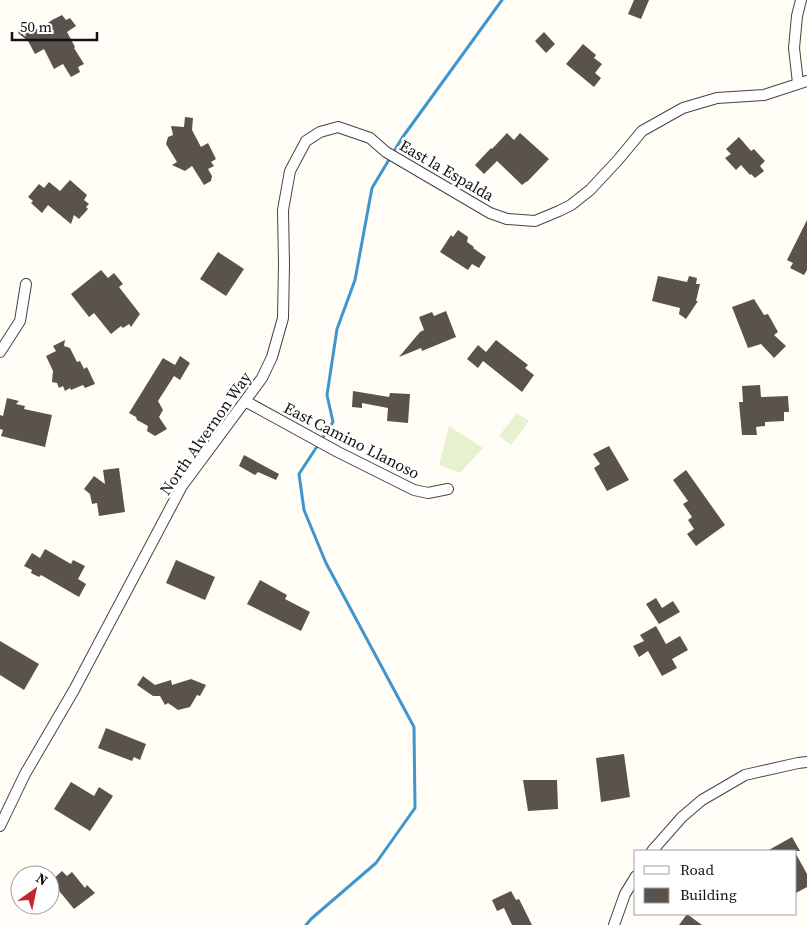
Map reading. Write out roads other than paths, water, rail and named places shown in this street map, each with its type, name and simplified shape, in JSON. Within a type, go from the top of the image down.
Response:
[{"type":"street","points":[[801,0],[797,16],[794,48],[803,82]]},
{"type":"street","name":"East la Espalda","points":[[306,141],[320,132],[338,127],[362,135],[370,138],[386,152],[490,214],[508,219],[534,220],[571,205],[590,190],[642,131],[683,108],[716,98],[764,95],[803,82]]},
{"type":"street","name":"North Alvernon Way","points":[[0,826],[25,774],[74,690],[182,486],[262,378],[272,356],[283,318],[283,210],[290,172],[306,141]]},
{"type":"street","points":[[0,352],[20,321],[26,284]]},
{"type":"street","name":"East Camino Llanoso","points":[[246,401],[338,452],[414,490],[428,493],[448,490]]},
{"type":"street","points":[[653,850],[682,817],[702,800],[745,774],[807,762]]},
{"type":"street","points":[[614,925],[625,894],[634,879]]},
{"type":"waterway","points":[[306,925],[376,863],[415,808],[414,727],[326,563],[304,510],[299,474],[333,422],[327,395],[337,329],[355,280],[372,188],[402,138],[502,0]]}]
